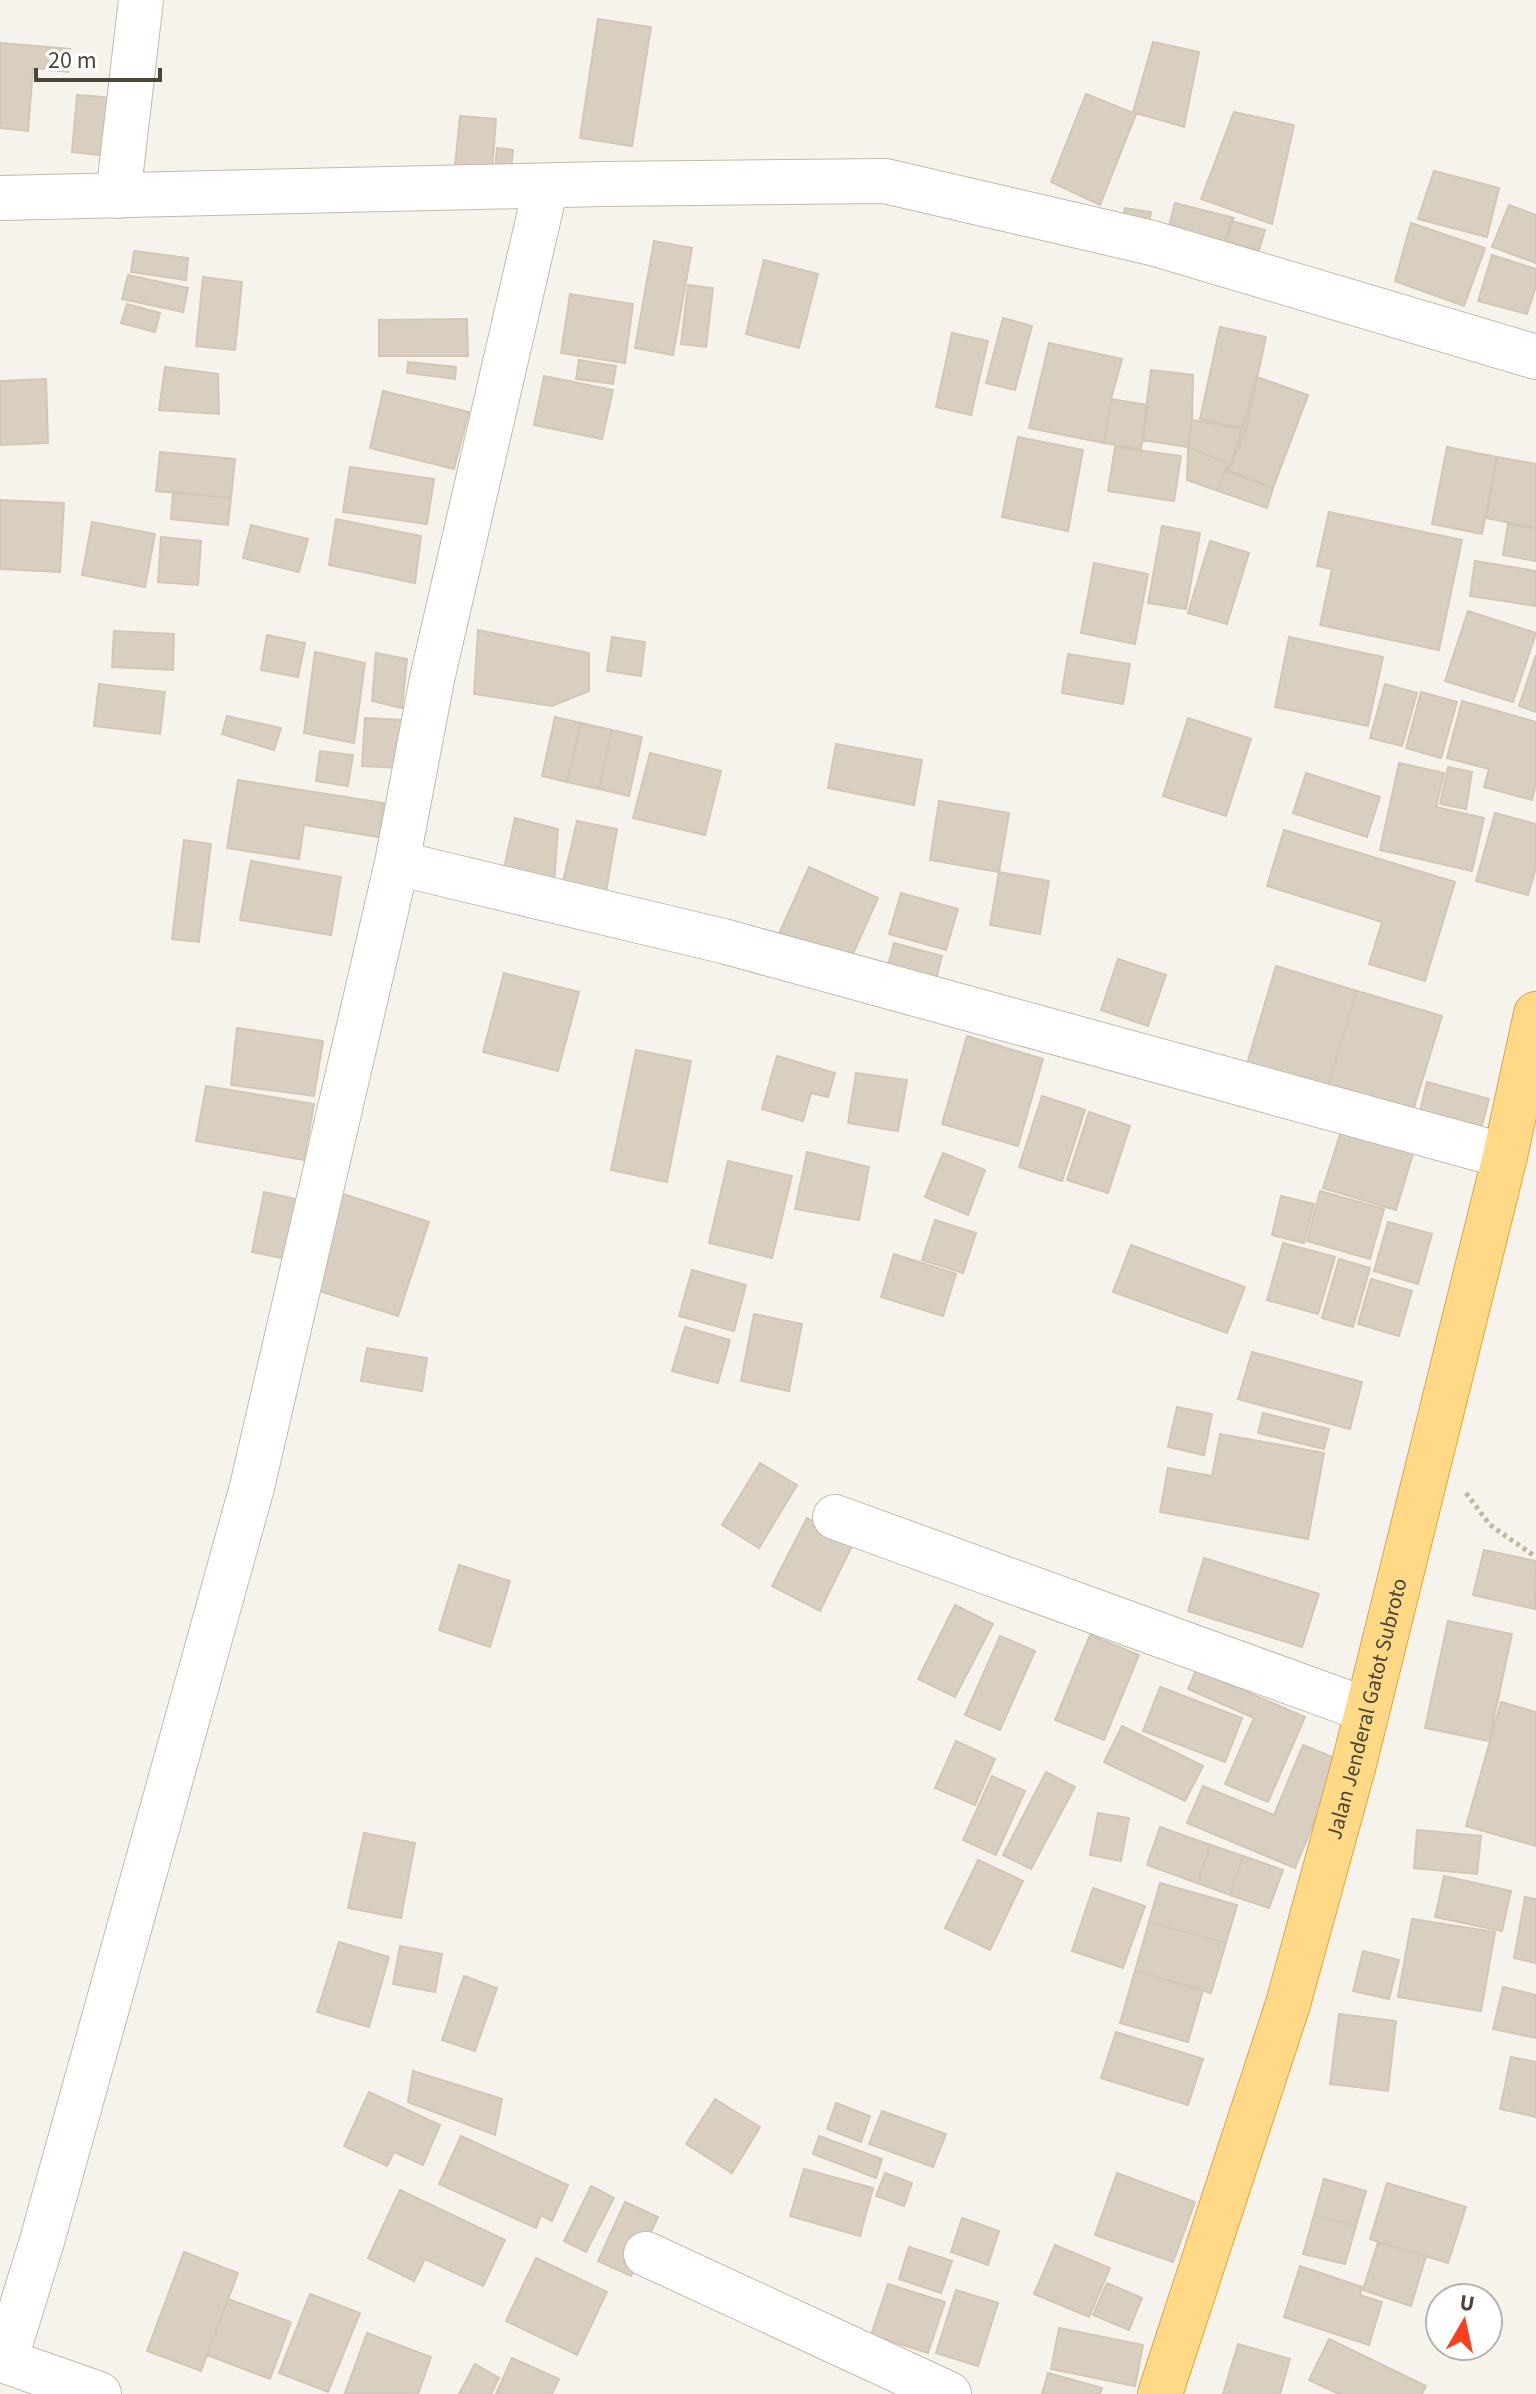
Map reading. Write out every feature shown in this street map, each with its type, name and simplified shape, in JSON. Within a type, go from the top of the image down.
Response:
[{"type":"highway","name":"Jalan Jenderal Gatot Subroto","points":[[1160,2394],[1288,2004],[1433,1451],[1505,1156],[1536,1014]]},
{"type":"street","points":[[118,196],[141,0]]},
{"type":"street","points":[[0,198],[885,181],[1152,243],[1536,357]]},
{"type":"street","points":[[99,2394],[2,2360],[46,2226],[252,1487],[397,863],[435,664],[546,186]]},
{"type":"street","points":[[397,863],[723,941],[1505,1156]]},
{"type":"street","points":[[835,1517],[1367,1710]]},
{"type":"street","points":[[646,2254],[949,2394]]},
{"type":"path","points":[[1433,1451],[1490,1525],[1536,1557]]},
{"type":"building","points":[[598,19],[651,27],[632,146],[580,138]]},
{"type":"building","points":[[1153,42],[1199,52],[1184,127],[1133,112]]},
{"type":"building","points":[[0,43],[70,49],[68,72],[33,68],[28,131],[0,128]]},
{"type":"building","points":[[1086,94],[1136,114],[1100,205],[1051,182]]},
{"type":"building","points":[[77,95],[115,98],[110,156],[72,152]]},
{"type":"building","points":[[1234,112],[1294,125],[1272,224],[1201,199]]},
{"type":"building","points":[[460,116],[496,119],[492,170],[455,167]]},
{"type":"building","points":[[497,148],[513,150],[510,180],[494,179]]},
{"type":"building","points":[[1434,171],[1499,188],[1487,237],[1418,219]]},
{"type":"building","points":[[1175,203],[1234,218],[1225,241],[1224,256],[1165,241]]},
{"type":"building","points":[[1509,205],[1536,215],[1536,263],[1492,247]]},
{"type":"building","points":[[1125,208],[1151,212],[1147,231],[1121,227]]},
{"type":"building","points":[[1231,221],[1265,230],[1259,250],[1225,241]]},
{"type":"building","points":[[1411,223],[1485,248],[1464,306],[1395,281]]},
{"type":"building","points":[[654,241],[692,248],[673,355],[635,348]]},
{"type":"building","points":[[134,251],[188,258],[186,280],[131,272]]},
{"type":"building","points":[[1492,255],[1536,269],[1536,286],[1527,314],[1478,301]]},
{"type":"building","points":[[764,260],[818,274],[799,348],[746,334]]},
{"type":"building","points":[[128,275],[188,288],[183,312],[122,299]]},
{"type":"building","points":[[203,277],[242,282],[235,350],[196,346]]},
{"type":"building","points":[[688,285],[713,288],[706,347],[681,344]]},
{"type":"building","points":[[570,294],[633,304],[625,363],[561,353]]},
{"type":"building","points":[[127,304],[160,313],[155,332],[121,323]]},
{"type":"building","points":[[1003,318],[1032,326],[1015,390],[986,383]]},
{"type":"building","points":[[467,319],[468,356],[379,356],[379,320]]},
{"type":"building","points":[[1220,327],[1266,337],[1246,429],[1200,419]]},
{"type":"building","points":[[952,333],[988,341],[971,415],[936,407]]},
{"type":"building","points":[[1049,343],[1122,359],[1104,443],[1029,428]]},
{"type":"building","points":[[579,360],[616,366],[613,384],[576,379]]},
{"type":"building","points":[[408,362],[456,367],[455,379],[407,373]]},
{"type":"building","points":[[165,367],[218,374],[219,414],[159,410]]},
{"type":"building","points":[[1151,370],[1193,375],[1188,447],[1142,440]]},
{"type":"building","points":[[544,376],[613,390],[602,439],[534,425]]},
{"type":"building","points":[[1257,377],[1308,395],[1273,488],[1225,469],[1231,465]]},
{"type":"building","points":[[46,379],[48,443],[0,445],[0,381]]},
{"type":"building","points":[[383,391],[469,412],[454,469],[370,448]]},
{"type":"building","points":[[1111,399],[1148,405],[1141,449],[1104,443]]},
{"type":"building","points":[[1192,420],[1246,429],[1231,465],[1188,447]]},
{"type":"building","points":[[1018,437],[1083,450],[1068,531],[1002,517]]},
{"type":"building","points":[[1115,447],[1181,456],[1174,501],[1108,491]]},
{"type":"building","points":[[1188,447],[1231,465],[1225,471],[1218,491],[1187,480]]},
{"type":"building","points":[[1447,447],[1497,457],[1482,534],[1432,524]]},
{"type":"building","points":[[160,452],[235,459],[231,498],[156,491]]},
{"type":"building","points":[[1497,457],[1536,464],[1536,528],[1486,518]]},
{"type":"building","points":[[350,467],[434,479],[427,524],[343,512]]},
{"type":"building","points":[[1225,471],[1273,488],[1267,508],[1218,491]]},
{"type":"building","points":[[173,492],[231,498],[228,525],[171,519]]},
{"type":"building","points":[[0,500],[64,503],[60,572],[0,569]]},
{"type":"building","points":[[1329,512],[1462,540],[1439,650],[1320,625],[1332,569],[1317,566]]},
{"type":"building","points":[[336,519],[421,536],[415,583],[329,565]]},
{"type":"building","points":[[92,522],[155,534],[145,587],[82,575]]},
{"type":"building","points":[[1508,524],[1536,529],[1536,561],[1503,555]]},
{"type":"building","points":[[251,525],[308,539],[299,572],[243,558]]},
{"type":"building","points":[[1162,526],[1200,533],[1186,609],[1148,603]]},
{"type":"building","points":[[161,537],[201,541],[198,585],[158,582]]},
{"type":"building","points":[[1210,541],[1249,553],[1227,624],[1188,613]]},
{"type":"building","points":[[1475,561],[1536,571],[1536,606],[1470,596]]},
{"type":"building","points":[[1094,563],[1148,574],[1135,644],[1081,633]]},
{"type":"building","points":[[1468,611],[1536,633],[1513,702],[1445,681]]},
{"type":"building","points":[[478,630],[589,653],[589,691],[552,706],[474,694]]},
{"type":"building","points":[[114,631],[174,634],[173,670],[112,667]]},
{"type":"building","points":[[267,635],[305,643],[298,677],[261,670]]},
{"type":"building","points":[[612,637],[645,642],[641,676],[607,671]]},
{"type":"building","points":[[1289,637],[1383,657],[1368,726],[1275,707]]},
{"type":"building","points":[[315,652],[365,663],[354,743],[304,733]]},
{"type":"building","points":[[376,653],[407,659],[402,708],[372,701]]},
{"type":"building","points":[[1068,654],[1130,664],[1123,704],[1062,693]]},
{"type":"building","points":[[1536,655],[1536,712],[1519,706]]},
{"type":"building","points":[[99,684],[165,692],[160,734],[94,726]]},
{"type":"building","points":[[1385,684],[1417,693],[1402,746],[1370,738]]},
{"type":"building","points":[[1421,692],[1457,702],[1441,758],[1406,748]]},
{"type":"building","points":[[1462,701],[1536,722],[1536,784],[1532,800],[1484,787],[1489,769],[1447,758]]},
{"type":"building","points":[[227,716],[281,728],[274,750],[222,734]]},
{"type":"building","points":[[555,717],[581,723],[567,782],[542,776]]},
{"type":"building","points":[[365,718],[402,720],[400,768],[362,766]]},
{"type":"building","points":[[1188,718],[1251,739],[1226,816],[1163,796]]},
{"type":"building","points":[[581,723],[612,730],[599,789],[567,782]]},
{"type":"building","points":[[612,730],[642,737],[629,796],[599,789]]},
{"type":"building","points":[[836,744],[922,760],[914,805],[828,788]]},
{"type":"building","points":[[320,751],[353,755],[348,786],[316,781]]},
{"type":"building","points":[[650,753],[721,771],[705,835],[633,818]]},
{"type":"building","points":[[1399,763],[1444,773],[1436,807],[1484,818],[1472,871],[1380,850]]},
{"type":"building","points":[[1448,767],[1472,772],[1466,809],[1440,804]]},
{"type":"building","points":[[1306,773],[1380,797],[1367,837],[1293,813]]},
{"type":"building","points":[[238,780],[384,803],[379,837],[304,825],[299,859],[227,848]]},
{"type":"building","points":[[939,801],[1009,813],[999,872],[930,860]]},
{"type":"building","points":[[1495,813],[1536,824],[1536,868],[1528,895],[1476,881]]},
{"type":"building","points":[[515,818],[558,829],[554,883],[503,873]]},
{"type":"building","points":[[577,821],[617,829],[606,892],[563,882]]},
{"type":"building","points":[[1284,830],[1455,882],[1425,981],[1369,964],[1382,922],[1267,886]]},
{"type":"building","points":[[184,840],[211,844],[199,942],[172,939]]},
{"type":"building","points":[[251,861],[341,877],[331,935],[240,920]]},
{"type":"building","points":[[809,867],[878,898],[847,967],[778,936]]},
{"type":"building","points":[[999,872],[1049,881],[1040,934],[990,925]]},
{"type":"building","points":[[901,893],[958,909],[946,950],[889,934]]},
{"type":"building","points":[[894,943],[942,956],[936,980],[888,966]]},
{"type":"building","points":[[1118,959],[1166,975],[1148,1026],[1101,1010]]},
{"type":"building","points":[[1276,966],[1357,991],[1326,1091],[1246,1067]]},
{"type":"building","points":[[504,973],[579,992],[558,1071],[483,1052]]},
{"type":"building","points":[[1357,991],[1442,1016],[1411,1117],[1326,1091]]},
{"type":"building","points":[[237,1028],[323,1041],[314,1096],[231,1085]]},
{"type":"building","points":[[967,1036],[1043,1059],[1018,1146],[942,1124]]},
{"type":"building","points":[[636,1050],[691,1061],[667,1182],[611,1170]]},
{"type":"building","points":[[777,1056],[835,1073],[828,1097],[811,1093],[803,1121],[762,1109]]},
{"type":"building","points":[[856,1073],[907,1080],[898,1131],[848,1123]]},
{"type":"building","points":[[1427,1082],[1489,1099],[1478,1140],[1417,1124]]},
{"type":"building","points":[[206,1086],[314,1104],[304,1160],[196,1141]]},
{"type":"building","points":[[1042,1096],[1085,1110],[1062,1181],[1019,1167]]},
{"type":"building","points":[[1089,1112],[1130,1126],[1108,1193],[1067,1180]]},
{"type":"building","points":[[1343,1125],[1415,1147],[1396,1210],[1323,1188]]},
{"type":"building","points":[[807,1152],[869,1167],[859,1220],[795,1209]]},
{"type":"building","points":[[943,1153],[985,1170],[968,1215],[925,1197]]},
{"type":"building","points":[[728,1161],[792,1176],[772,1258],[709,1243]]},
{"type":"building","points":[[1320,1191],[1384,1209],[1370,1259],[1307,1241]]},
{"type":"building","points":[[264,1192],[305,1201],[292,1260],[252,1252]]},
{"type":"building","points":[[337,1192],[429,1222],[398,1316],[307,1287]]},
{"type":"building","points":[[1281,1196],[1314,1204],[1304,1243],[1272,1235]]},
{"type":"building","points":[[935,1220],[976,1233],[963,1273],[922,1260]]},
{"type":"building","points":[[1388,1222],[1432,1234],[1418,1284],[1374,1271]]},
{"type":"building","points":[[1283,1243],[1335,1257],[1318,1314],[1267,1300]]},
{"type":"building","points":[[1131,1245],[1245,1287],[1227,1333],[1113,1292]]},
{"type":"building","points":[[894,1254],[956,1274],[943,1316],[881,1297]]},
{"type":"building","points":[[1339,1259],[1370,1268],[1353,1327],[1322,1318]]},
{"type":"building","points":[[692,1270],[746,1285],[734,1331],[679,1316]]},
{"type":"building","points":[[1371,1279],[1412,1291],[1399,1336],[1358,1324]]},
{"type":"building","points":[[754,1314],[802,1324],[789,1391],[741,1381]]},
{"type":"building","points":[[685,1327],[730,1340],[718,1383],[672,1371]]},
{"type":"building","points":[[367,1348],[427,1358],[422,1391],[361,1381]]},
{"type":"building","points":[[1252,1352],[1362,1382],[1350,1429],[1238,1399]]},
{"type":"building","points":[[1177,1407],[1212,1414],[1204,1455],[1168,1447]]},
{"type":"building","points":[[1263,1413],[1329,1429],[1324,1449],[1258,1433]]},
{"type":"building","points":[[1220,1434],[1324,1453],[1308,1539],[1160,1512],[1168,1468],[1212,1476]]},
{"type":"building","points":[[760,1463],[797,1485],[759,1548],[722,1525]]},
{"type":"building","points":[[807,1518],[854,1542],[820,1611],[772,1586]]},
{"type":"building","points":[[1484,1550],[1536,1561],[1535,1609],[1473,1595]]},
{"type":"building","points":[[1204,1558],[1319,1594],[1302,1647],[1188,1611]]},
{"type":"building","points":[[459,1565],[510,1581],[490,1647],[439,1630]]},
{"type":"building","points":[[955,1605],[993,1624],[955,1697],[918,1679]]},
{"type":"building","points":[[1448,1621],[1512,1634],[1489,1741],[1425,1728]]},
{"type":"building","points":[[1090,1635],[1139,1655],[1104,1740],[1055,1720]]},
{"type":"building","points":[[1000,1636],[1035,1651],[1000,1730],[965,1715]]},
{"type":"building","points":[[1196,1670],[1305,1717],[1268,1802],[1225,1784],[1254,1718],[1188,1689]]},
{"type":"building","points":[[1160,1687],[1242,1718],[1225,1762],[1143,1731]]},
{"type":"building","points":[[1501,1702],[1536,1712],[1536,1846],[1466,1826]]},
{"type":"building","points":[[1122,1726],[1203,1766],[1185,1801],[1104,1762]]},
{"type":"building","points":[[956,1741],[995,1759],[975,1805],[935,1788]]},
{"type":"building","points":[[1303,1745],[1340,1760],[1295,1868],[1187,1823],[1203,1786],[1274,1815]]},
{"type":"building","points":[[1046,1772],[1075,1787],[1031,1869],[1003,1855]]},
{"type":"building","points":[[992,1776],[1025,1791],[996,1855],[963,1840]]},
{"type":"building","points":[[1098,1813],[1129,1818],[1121,1861],[1090,1855]]},
{"type":"building","points":[[1160,1827],[1211,1845],[1197,1883],[1147,1865]]},
{"type":"building","points":[[1417,1830],[1481,1836],[1477,1874],[1414,1868]]},
{"type":"building","points":[[364,1833],[415,1843],[401,1918],[348,1908]]},
{"type":"building","points":[[1211,1845],[1243,1856],[1230,1895],[1197,1883]]},
{"type":"building","points":[[1243,1856],[1283,1870],[1269,1908],[1230,1895]]},
{"type":"building","points":[[978,1860],[1023,1881],[990,1950],[945,1928]]},
{"type":"building","points":[[1444,1876],[1511,1891],[1502,1931],[1435,1917]]},
{"type":"building","points":[[1160,1883],[1237,1905],[1226,1943],[1149,1922]]},
{"type":"building","points":[[1093,1888],[1145,1906],[1123,1968],[1072,1951]]},
{"type":"building","points":[[1525,1897],[1536,1899],[1536,1963],[1514,1958]]},
{"type":"building","points":[[1412,1919],[1495,1932],[1481,2011],[1398,1997]]},
{"type":"building","points":[[1149,1922],[1226,1943],[1211,1993],[1135,1971]]},
{"type":"building","points":[[339,1942],[389,1957],[369,2027],[317,2012]]},
{"type":"building","points":[[400,1946],[442,1954],[435,1992],[393,1984]]},
{"type":"building","points":[[1363,1951],[1399,1960],[1389,1999],[1353,1991]]},
{"type":"building","points":[[1135,1971],[1203,1990],[1188,2042],[1120,2023]]},
{"type":"building","points":[[464,1976],[497,1988],[475,2051],[442,2040]]},
{"type":"building","points":[[1503,1987],[1536,1995],[1536,2038],[1493,2029]]},
{"type":"building","points":[[1339,2014],[1396,2021],[1388,2091],[1330,2084]]},
{"type":"building","points":[[1116,2032],[1203,2059],[1188,2105],[1101,2078]]},
{"type":"building","points":[[1511,2057],[1536,2062],[1536,2117],[1500,2109]]},
{"type":"building","points":[[413,2071],[502,2099],[495,2135],[408,2102]]},
{"type":"building","points":[[369,2092],[440,2125],[423,2165],[394,2152],[387,2166],[344,2146]]},
{"type":"building","points":[[715,2099],[760,2127],[732,2173],[686,2144]]},
{"type":"building","points":[[836,2103],[870,2116],[861,2142],[827,2129]]},
{"type":"building","points":[[882,2111],[946,2134],[933,2167],[869,2144]]},
{"type":"building","points":[[461,2136],[568,2185],[552,2221],[541,2215],[536,2228],[439,2184]]},
{"type":"building","points":[[819,2136],[882,2159],[876,2178],[813,2154]]},
{"type":"building","points":[[804,2169],[873,2188],[860,2236],[790,2216]]},
{"type":"building","points":[[885,2173],[912,2183],[904,2206],[876,2196]]},
{"type":"building","points":[[1117,2173],[1195,2202],[1173,2262],[1095,2235]]},
{"type":"building","points":[[1324,2179],[1366,2191],[1356,2226],[1314,2215]]},
{"type":"building","points":[[1387,2183],[1466,2207],[1448,2263],[1370,2239]]},
{"type":"building","points":[[591,2186],[614,2198],[586,2252],[564,2241]]},
{"type":"building","points":[[400,2190],[505,2240],[483,2286],[425,2259],[414,2281],[368,2258]]},
{"type":"building","points":[[625,2202],[658,2217],[631,2276],[598,2261]]},
{"type":"building","points":[[1314,2215],[1356,2226],[1345,2264],[1303,2254]]},
{"type":"building","points":[[962,2218],[999,2231],[988,2265],[951,2252]]},
{"type":"building","points":[[1378,2242],[1426,2256],[1411,2306],[1363,2290]]},
{"type":"building","points":[[1055,2245],[1110,2268],[1089,2317],[1034,2294]]},
{"type":"building","points":[[909,2247],[952,2261],[941,2293],[899,2279]]},
{"type":"building","points":[[184,2252],[238,2273],[201,2371],[147,2351]]},
{"type":"building","points":[[536,2258],[607,2292],[577,2355],[506,2321]]},
{"type":"building","points":[[1300,2266],[1362,2287],[1360,2295],[1382,2302],[1369,2345],[1284,2317]]},
{"type":"building","points":[[1107,2283],[1142,2298],[1129,2330],[1093,2315]]},
{"type":"building","points":[[888,2284],[945,2302],[928,2353],[871,2335]]},
{"type":"building","points":[[956,2290],[998,2303],[978,2366],[936,2353]]},
{"type":"building","points":[[310,2294],[360,2313],[328,2392],[279,2373]]},
{"type":"building","points":[[228,2299],[291,2322],[270,2379],[207,2355]]},
{"type":"building","points":[[1059,2328],[1143,2345],[1135,2386],[1051,2369]]},
{"type":"building","points":[[367,2333],[431,2357],[418,2394],[345,2393]]},
{"type":"building","points":[[1329,2339],[1426,2386],[1422,2394],[1339,2394],[1309,2380]]},
{"type":"building","points":[[1238,2344],[1290,2359],[1280,2394],[1223,2394]]},
{"type":"building","points":[[512,2358],[559,2379],[552,2394],[496,2394]]},
{"type":"building","points":[[475,2364],[499,2378],[491,2394],[459,2394]]},
{"type":"building","points":[[1048,2373],[1102,2388],[1100,2394],[1042,2394]]}]
